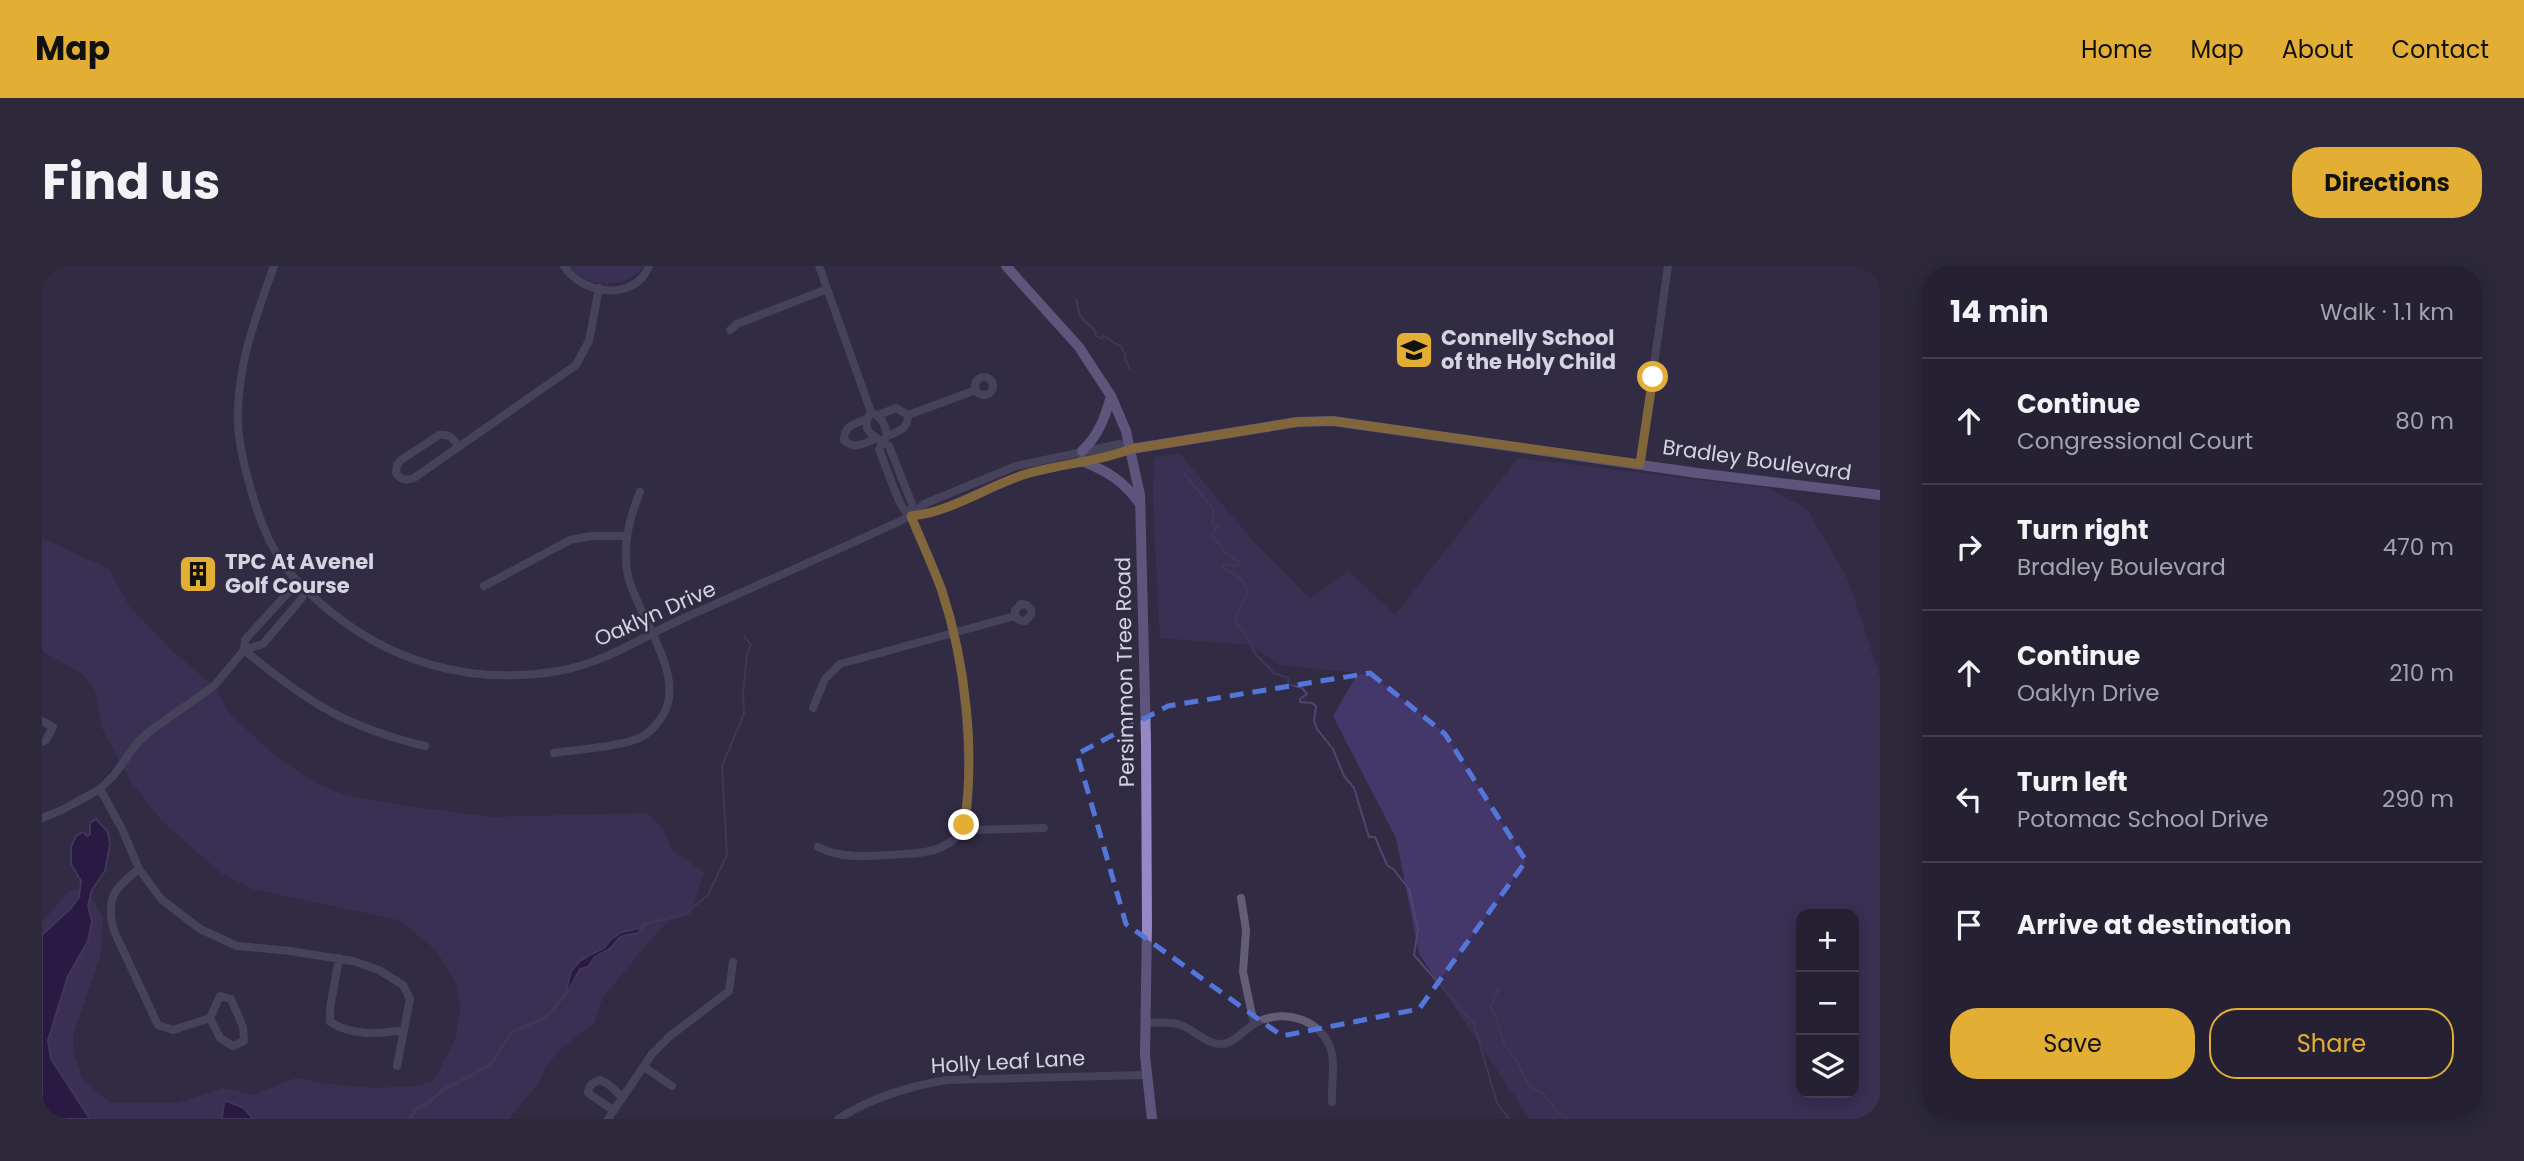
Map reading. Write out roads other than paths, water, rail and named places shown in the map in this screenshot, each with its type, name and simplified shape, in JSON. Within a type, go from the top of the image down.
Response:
[{"type":"main road","name":"Persimmon Tree Road","points":[[1006,266],[1079,347],[1111,396],[1131,449],[1140,505],[1146,789],[1145,1075],[1152,1119]]},
{"type":"main road","points":[[1111,396],[1104,420],[1082,456],[1108,471],[1129,488],[1140,505]]},
{"type":"main road","name":"Bradley Boulevard","points":[[1131,449],[1297,422],[1333,421],[1880,495]]},
{"type":"street","name":"Oaklyn Drive","points":[[274,266],[244,355],[238,393],[238,421],[242,459],[256,507],[283,565],[340,620],[382,647],[422,663],[471,674],[517,676],[561,671],[616,654],[653,634],[911,516],[924,504],[1016,466],[1082,456],[1120,444],[1131,449]]},
{"type":"street","points":[[564,266],[569,274],[581,283],[611,291],[629,289],[642,280],[649,266]]},
{"type":"street","points":[[818,847],[830,853],[847,856],[924,854],[946,846],[964,825],[968,799],[968,738],[962,677],[942,590],[911,516],[912,504],[889,446],[868,431],[872,415],[819,266]]},
{"type":"street","points":[[1640,464],[1668,266]]},
{"type":"street","points":[[459,447],[447,434],[439,435],[401,460],[396,473],[400,479],[407,481],[414,478],[459,447],[576,365],[589,341],[599,288]]},
{"type":"street","points":[[730,330],[737,324],[827,289]]},
{"type":"street","points":[[908,415],[976,390]]},
{"type":"street","points":[[896,408],[908,415],[905,428],[881,439],[855,447],[844,440],[844,432],[848,427],[872,415],[896,408]]},
{"type":"street","points":[[872,415],[885,424],[881,439]]},
{"type":"street","points":[[554,753],[635,740],[652,730],[663,716],[670,698],[669,677],[629,577],[625,550],[631,514],[640,492]]},
{"type":"street","points":[[484,586],[570,540],[591,536],[627,536]]},
{"type":"street","points":[[42,818],[100,789],[150,731],[214,686],[244,650],[263,644],[302,598],[303,587],[292,588],[245,640],[244,650]]},
{"type":"street","points":[[813,708],[825,679],[840,664],[1015,616]]},
{"type":"street","points":[[244,650],[292,689],[329,713],[392,738],[425,746]]},
{"type":"street","points":[[42,721],[52,727],[46,740],[42,742]]},
{"type":"street","points":[[100,789],[122,829],[139,869],[161,899],[200,929],[225,942],[251,949],[339,958],[379,970],[403,985],[410,999],[397,1066]]},
{"type":"street","points":[[964,825],[975,830],[1044,828]]},
{"type":"street","points":[[139,869],[114,893],[110,916],[114,931],[158,1026],[173,1030],[210,1018],[220,996],[231,999],[243,1027],[244,1041],[233,1046],[220,1038],[210,1018]]},
{"type":"street","points":[[1241,898],[1246,930],[1243,972],[1254,1024]]},
{"type":"street","points":[[339,958],[330,1021],[357,1033],[404,1030]]},
{"type":"street","points":[[608,1119],[652,1054],[670,1036],[700,1012],[722,999],[729,991],[732,986],[733,961]]},
{"type":"street","points":[[1145,1023],[1176,1023],[1209,1042],[1223,1045],[1254,1024],[1286,1015],[1307,1022],[1321,1031],[1328,1041],[1332,1054],[1332,1102]]},
{"type":"street","points":[[644,1067],[672,1086]]},
{"type":"street","name":"Holly Leaf Lane","points":[[838,1119],[868,1102],[916,1085],[947,1080],[1145,1075]]},
{"type":"street","points":[[613,1110],[594,1099],[588,1093],[589,1087],[600,1080],[622,1097]]},
{"type":"waterway","points":[[1076,299],[1080,316],[1096,332],[1095,335],[1102,339],[1103,335],[1121,346],[1130,370]]},
{"type":"waterway","points":[[1183,472],[1214,510],[1212,523],[1218,527],[1211,535],[1226,553],[1240,563],[1237,566],[1224,564],[1222,568],[1240,578],[1248,596],[1244,598],[1235,621],[1245,633],[1256,655],[1274,673],[1289,678],[1288,684],[1302,688],[1307,694],[1300,702],[1316,706],[1314,721],[1317,729],[1333,749],[1344,776],[1354,788],[1369,837],[1375,837],[1387,865],[1409,889],[1418,929],[1414,955],[1474,1024],[1497,1103],[1509,1119]]},
{"type":"waterway","points":[[646,924],[685,914],[708,895],[727,855],[722,766],[744,714],[743,693],[747,654],[751,645],[744,636]]},
{"type":"waterway","points":[[1499,988],[1490,1007],[1505,1046],[1517,1061],[1528,1085],[1544,1094],[1567,1119]]},
{"type":"place","name":"Connelly School of the Holy Child","points":[[1414,350]]},
{"type":"place","name":"TPC At Avenel Golf Course","points":[[198,574]]}]
